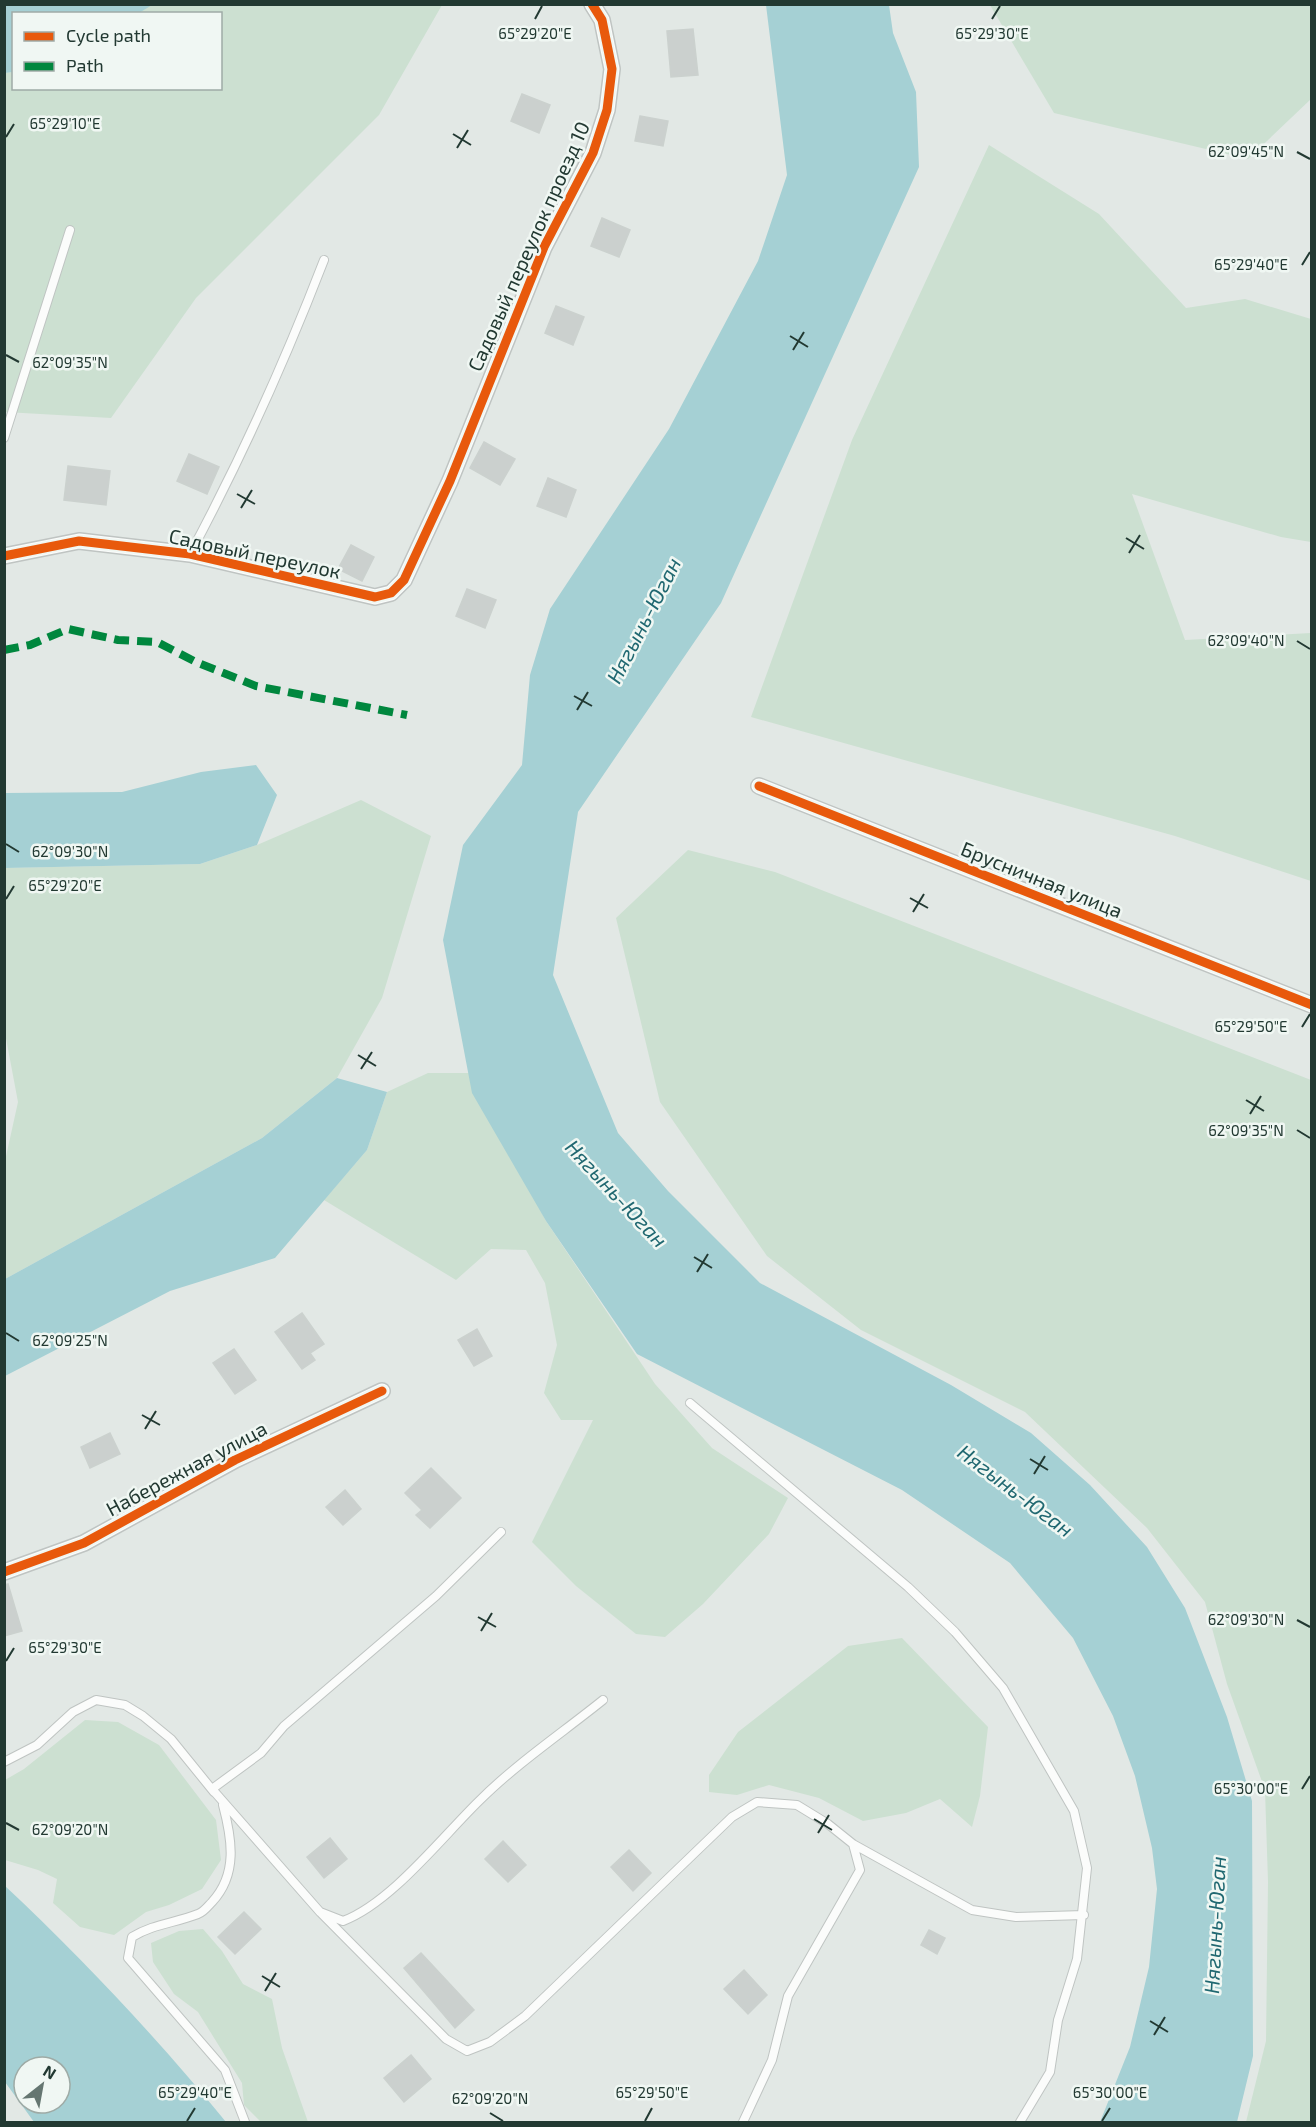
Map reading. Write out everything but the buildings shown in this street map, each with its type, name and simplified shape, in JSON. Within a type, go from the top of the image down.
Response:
[{"type":"street","name":"Садовый переулок проезд 10","points":[[392,593],[404,580],[445,491],[544,247],[593,153],[607,110],[612,69],[602,20],[592,4]]},
{"type":"street","name":"Садовый переулок","points":[[4,556],[79,541],[190,555],[375,597],[392,593]]},
{"type":"street","name":"Брусничная улица","points":[[759,786],[1311,1005]]},
{"type":"street","name":"Набережная улица","points":[[4,1572],[84,1542],[235,1460],[382,1391]]},
{"type":"lane","points":[[4,438],[70,230]]},
{"type":"lane","points":[[190,555],[242,456],[291,348],[324,260]]},
{"type":"lane","points":[[690,1403],[908,1587],[955,1632],[1003,1688],[1074,1811],[1087,1868],[1084,1915],[1077,1959],[1058,2020],[1050,2072],[1020,2122]]},
{"type":"lane","points":[[212,1789],[261,1753],[284,1726],[436,1596],[501,1532]]},
{"type":"lane","points":[[4,1762],[37,1745],[73,1712],[96,1700],[125,1705],[143,1716],[171,1739],[222,1802],[231,1834],[231,1866],[220,1893],[201,1913],[149,1926],[132,1937],[128,1958],[225,2070],[245,2122]]},
{"type":"lane","points":[[320,1912],[343,1921],[359,1915],[429,1854],[480,1800],[603,1701]]},
{"type":"lane","points":[[212,1789],[320,1912],[438,2031],[466,2051],[490,2042],[525,2016],[732,1817],[757,1802],[797,1805],[828,1824],[853,1844],[972,1910],[1016,1917],[1084,1915]]},
{"type":"lane","points":[[743,2122],[772,2060],[788,1996],[860,1870],[853,1844]]},
{"type":"green space","points":[[152,4],[442,5],[379,115],[196,298],[111,418],[5,412],[4,73],[12,72],[12,90],[222,90],[222,12],[140,12]]},
{"type":"green space","points":[[990,5],[1311,5],[1311,99],[1248,159],[1054,113]]},
{"type":"green space","points":[[989,145],[1099,214],[1186,308],[1245,299],[1311,319],[1311,542],[1281,537],[1132,494],[1185,640],[1311,633],[1311,881],[1175,836],[751,717],[852,440]]},
{"type":"green space","points":[[361,800],[431,836],[382,998],[337,1078],[262,1138],[5,1279],[5,1161],[18,1102],[5,1033],[4,868],[200,864],[257,845]]},
{"type":"green space","points":[[688,850],[775,872],[1311,1080],[1311,2122],[1246,2122],[1266,2041],[1268,1882],[1265,1790],[1227,1684],[1205,1602],[1147,1528],[1025,1412],[861,1330],[767,1256],[660,1102],[616,918]]},
{"type":"green space","points":[[428,1073],[469,1073],[546,1221],[655,1384],[712,1448],[788,1498],[769,1534],[703,1604],[665,1637],[636,1634],[576,1586],[532,1542],[593,1420],[561,1420],[544,1393],[557,1345],[545,1283],[526,1250],[491,1249],[456,1280],[324,1200],[367,1150],[387,1092]]},
{"type":"green space","points":[[902,1638],[988,1727],[980,1796],[972,1827],[940,1799],[906,1813],[863,1821],[819,1798],[769,1785],[737,1795],[709,1792],[709,1775],[738,1732],[848,1646]]},
{"type":"green space","points":[[85,1720],[118,1722],[159,1745],[216,1820],[221,1860],[202,1889],[169,1905],[146,1912],[114,1935],[80,1927],[53,1903],[57,1879],[38,1870],[5,1860],[5,1780],[24,1769]]},
{"type":"green space","points":[[203,1929],[222,1951],[243,1984],[272,1999],[282,2048],[308,2122],[261,2122],[244,2105],[242,2083],[198,2012],[174,1994],[153,1962],[151,1943],[179,1931]]},
{"type":"water","points":[[5,4],[152,5],[141,12],[12,12],[12,72],[5,73]]},
{"type":"water","name":"Нягынь-Юган","points":[[766,5],[889,5],[893,33],[916,92],[919,167],[721,603],[578,812],[553,975],[618,1133],[668,1191],[760,1283],[951,1385],[1031,1433],[1090,1485],[1147,1547],[1185,1608],[1227,1717],[1252,1801],[1253,2056],[1237,2122],[1100,2122],[1130,2047],[1149,1967],[1157,1889],[1152,1848],[1135,1776],[1113,1716],[1073,1638],[1010,1563],[902,1490],[637,1354],[546,1221],[472,1093],[443,940],[463,845],[522,765],[530,675],[550,609],[669,429],[758,261],[787,175]]},
{"type":"water","points":[[256,765],[277,795],[257,845],[200,864],[5,868],[5,793],[122,792],[201,772]]},
{"type":"water","points":[[337,1078],[387,1092],[367,1150],[275,1258],[170,1291],[5,1376],[5,1279],[262,1138]]},
{"type":"water","points":[[4,1885],[119,2000],[226,2122],[34,2122],[29,2115],[72,2115],[72,2055],[12,2055],[12,2092],[5,2082]]},
{"type":"marked path","points":[[4,650],[30,645],[68,629],[118,640],[157,642],[196,662],[256,686],[407,715]]},
{"type":"cycle path","points":[[4,556],[79,541],[190,554],[375,597],[391,593],[404,580],[450,481],[544,247],[593,153],[607,110],[612,69],[602,20],[592,4]]},
{"type":"cycle path","points":[[759,786],[1312,1005]]},
{"type":"cycle path","points":[[4,1572],[84,1543],[235,1460],[382,1391]]}]
